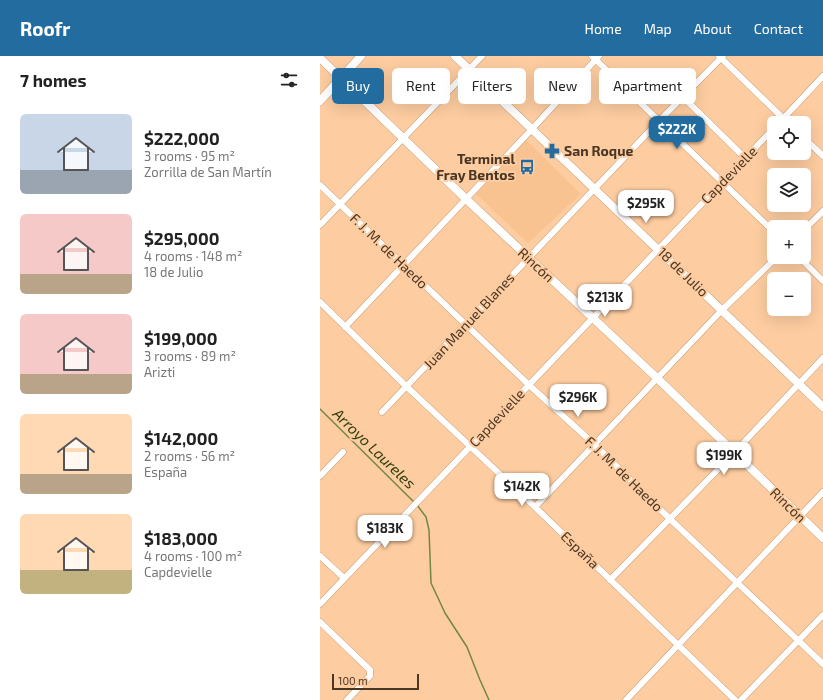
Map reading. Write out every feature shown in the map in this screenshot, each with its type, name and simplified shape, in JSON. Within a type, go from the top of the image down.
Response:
[{"type":"street","points":[[350,68],[361,56]]},
{"type":"street","name":"18 de Julio","points":[[455,56],[467,68]]},
{"type":"street","points":[[471,68],[482,56]]},
{"type":"street","points":[[344,327],[532,129],[596,57],[659,121],[767,225]]},
{"type":"street","points":[[721,57],[776,116]]},
{"type":"street","name":"Juan Manuel Blanes","points":[[696,83],[721,57]]},
{"type":"street","name":"Rincón","points":[[320,58],[332,69]]},
{"type":"street","points":[[786,116],[823,76]]},
{"type":"street","points":[[320,225],[458,81]]},
{"type":"street","points":[[320,101],[332,88]]},
{"type":"street","name":"Rincón","points":[[368,104],[466,199],[658,379],[823,538]]},
{"type":"street","name":"18 de Julio","points":[[505,104],[823,407]]},
{"type":"street","name":"Juan Manuel Blanes","points":[[382,412],[676,104]]},
{"type":"street","points":[[690,104],[745,158]]},
{"type":"street","name":"Capdevielle","points":[[320,604],[767,135]]},
{"type":"street","points":[[811,145],[823,156]]},
{"type":"street","name":"F. J. M. de Haedo","points":[[320,185],[529,385],[594,444],[670,519],[823,664]]},
{"type":"street","points":[[811,223],[823,211]]},
{"type":"street","points":[[535,507],[722,310],[770,264]]},
{"type":"street","points":[[806,264],[823,281]]},
{"type":"street","name":"España","points":[[320,302],[344,327],[535,507],[735,700]]},
{"type":"street","points":[[610,580],[734,453],[823,358]]},
{"type":"street","points":[[320,476],[343,452]]},
{"type":"street","points":[[626,700],[823,492]]},
{"type":"street","points":[[320,556],[344,578]]},
{"type":"street","points":[[741,700],[823,615]]},
{"type":"street","points":[[320,622],[370,670],[370,676],[347,700]]},
{"type":"shaded area","name":"Terminal Fray Bentos","points":[[526,140],[581,194],[528,243],[476,194]]},
{"type":"waterway","name":"Arroyo Laureles","points":[[320,409],[414,502]]},
{"type":"waterway","name":"Arroyo Laureles","points":[[417,505],[426,517],[429,530],[431,583],[445,613],[467,647],[489,700]]},
{"type":"place","name":"San Roque","points":[[552,151]]},
{"type":"place","name":"Terminal Fray Bentos","points":[[527,167]]}]
